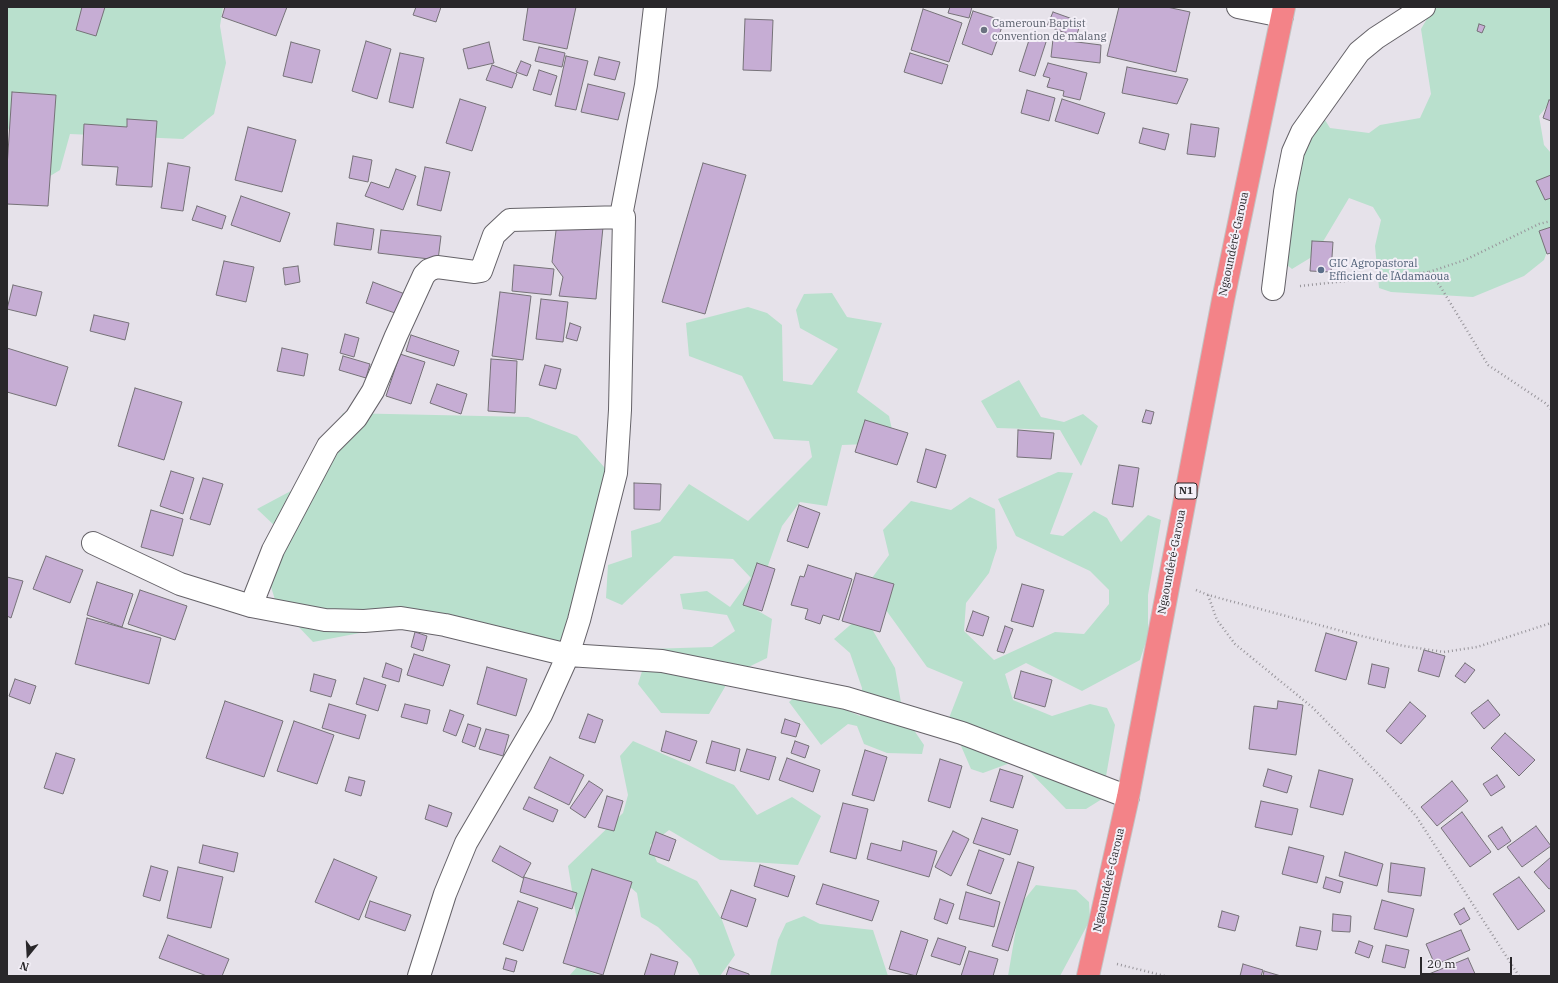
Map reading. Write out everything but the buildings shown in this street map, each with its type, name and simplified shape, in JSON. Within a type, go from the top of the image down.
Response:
[{"type":"highway","name":"Ngaoundéré-Garoua","points":[[1090,967],[1128,796],[1168,579],[1223,300],[1283,12]]},
{"type":"street","points":[[419,976],[445,894],[466,843],[541,715],[568,655],[580,620],[616,473],[620,410],[624,217],[621,216],[646,85],[655,7]]},
{"type":"street","points":[[1238,7],[1283,12]]},
{"type":"street","points":[[1273,289],[1285,192],[1293,152],[1302,132],[1359,52],[1376,38],[1424,7]]},
{"type":"street","points":[[251,606],[273,550],[328,446],[356,418],[373,391],[424,275],[429,270],[437,267],[475,272],[480,271],[494,235],[510,220],[624,217]]},
{"type":"street","points":[[93,542],[180,584],[251,606],[325,620],[364,621],[401,618],[408,619],[445,625],[568,655],[662,661],[846,698],[962,733],[1128,796]]},
{"type":"path","points":[[1273,289],[1429,272],[1465,260],[1539,224],[1551,221]]},
{"type":"path","points":[[1429,272],[1440,286],[1488,365],[1545,403],[1551,409]]},
{"type":"path","points":[[1168,579],[1208,594],[1404,646],[1444,652],[1477,647],[1551,623]]},
{"type":"path","points":[[1208,594],[1217,620],[1235,644],[1312,707],[1386,782],[1416,816],[1519,976]]},
{"type":"path","points":[[1090,967],[1165,976]]},
{"type":"green space","points":[[7,7],[223,7],[220,26],[226,63],[214,114],[183,139],[70,134],[60,170],[37,184],[30,175],[7,126]]},
{"type":"green space","points":[[1434,7],[1551,7],[1551,105],[1548,105],[1539,116],[1544,145],[1551,153],[1551,241],[1544,260],[1524,276],[1473,297],[1391,292],[1379,288],[1375,246],[1381,220],[1373,207],[1349,198],[1315,255],[1292,269],[1282,261],[1294,170],[1320,112],[1330,128],[1369,133],[1380,125],[1420,118],[1431,94],[1421,29]]},
{"type":"green space","points":[[832,293],[847,317],[882,323],[857,392],[889,416],[895,443],[842,445],[827,506],[800,502],[782,526],[753,608],[772,619],[767,658],[732,675],[709,714],[661,713],[638,684],[649,649],[712,647],[735,631],[727,615],[683,609],[680,594],[707,591],[730,607],[751,578],[733,559],[674,556],[622,605],[606,598],[608,565],[632,557],[631,531],[660,522],[689,484],[748,521],[812,457],[809,441],[774,439],[742,376],[689,356],[686,323],[748,307],[767,313],[782,325],[783,381],[812,385],[838,349],[800,328],[796,310],[804,294]]},
{"type":"green space","points":[[1019,380],[1041,417],[1064,422],[1083,414],[1098,426],[1081,466],[1060,430],[997,428],[981,401]]},
{"type":"green space","points":[[343,413],[528,417],[577,436],[611,475],[580,658],[396,626],[313,642],[276,603],[268,577],[284,553],[276,527],[257,509],[304,484]]},
{"type":"green space","points":[[1058,472],[1073,473],[1050,534],[1063,536],[1094,511],[1107,518],[1121,542],[1148,515],[1161,520],[1148,595],[1148,635],[1140,660],[1082,691],[1026,663],[1005,674],[1013,700],[1052,716],[1090,704],[1107,708],[1115,725],[1102,799],[1086,809],[1066,809],[1027,769],[1010,763],[983,773],[971,769],[949,718],[963,682],[927,667],[873,592],[872,578],[889,555],[883,530],[911,501],[951,510],[970,497],[995,509],[997,548],[989,573],[966,603],[964,631],[994,660],[1055,632],[1084,634],[1109,604],[1109,590],[1090,571],[1016,536],[998,499]]},
{"type":"green space","points":[[863,614],[895,668],[903,714],[924,745],[922,754],[887,753],[864,744],[857,726],[848,724],[821,745],[789,702],[802,691],[860,716],[862,688],[850,653],[834,639]]},
{"type":"green space","points":[[633,741],[734,785],[757,815],[792,797],[821,816],[798,865],[720,860],[669,830],[650,845],[657,862],[697,881],[722,920],[735,955],[720,976],[700,976],[691,959],[658,927],[641,917],[637,893],[622,880],[577,921],[568,866],[623,813],[628,795],[620,756]]},
{"type":"green space","points":[[1036,885],[1076,890],[1089,902],[1090,920],[1060,976],[1008,976],[1020,905]]},
{"type":"green space","points":[[804,916],[820,924],[873,930],[888,976],[770,976],[778,940],[786,923]]},
{"type":"green space","points":[[578,966],[599,976],[569,976]]},
{"type":"place","name":"Cameroun Baptist convention de malang","points":[[984,30]]},
{"type":"place","name":"GIC Agropastoral Efficient de ľAdamaoua","points":[[1321,270]]}]
